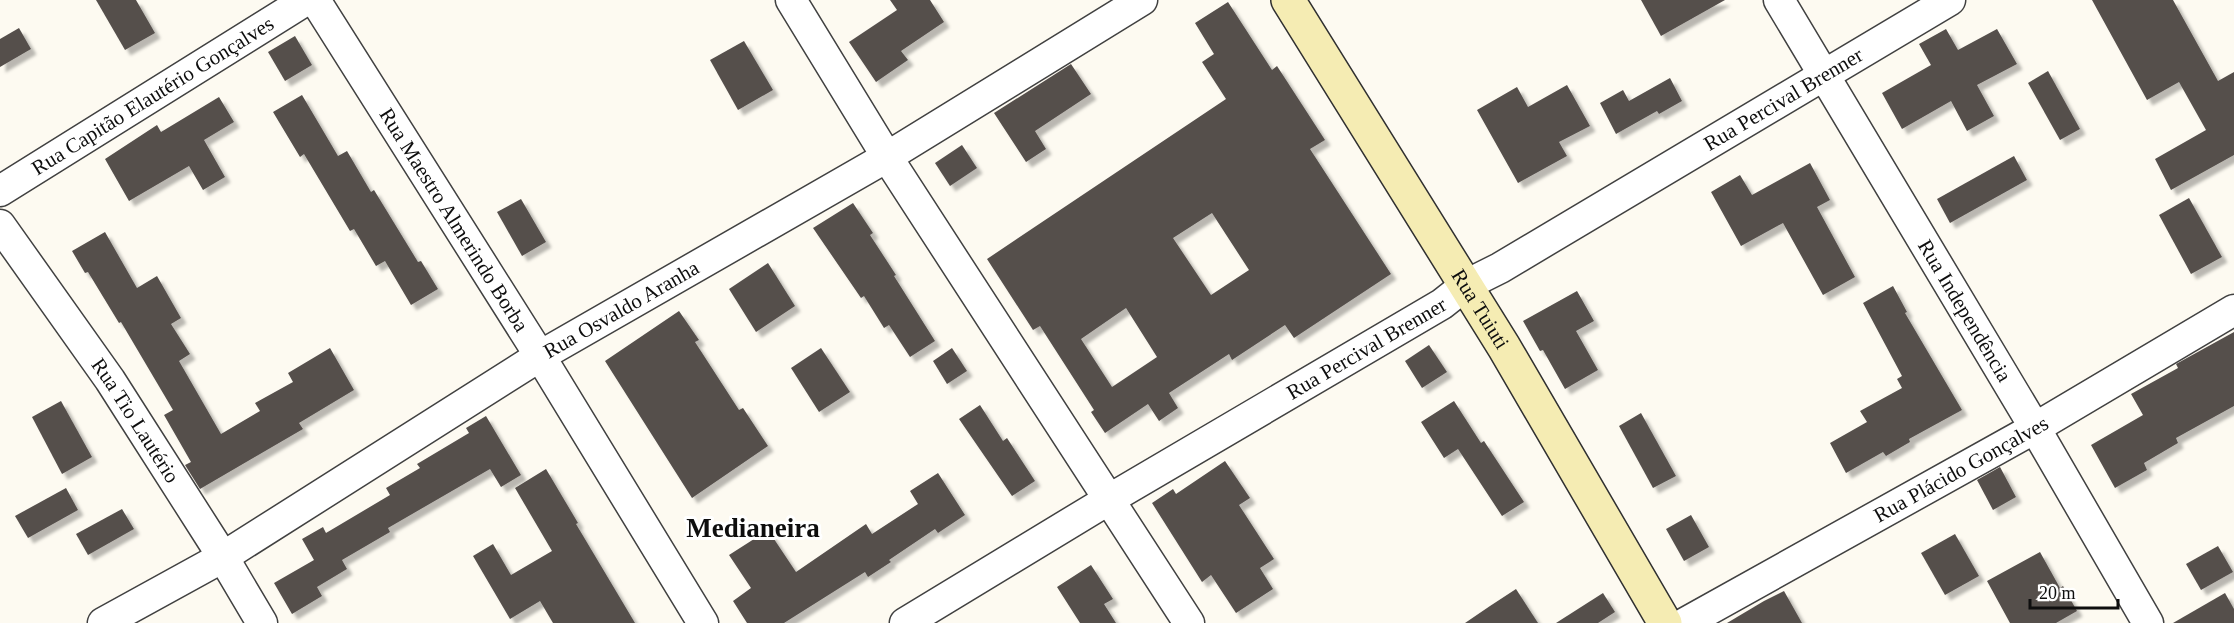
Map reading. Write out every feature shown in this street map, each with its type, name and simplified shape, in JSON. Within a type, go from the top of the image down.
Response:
[{"type":"main road","name":"Rua Tuiuti","points":[[1288,0],[1466,285],[1665,623]]},
{"type":"street","name":"Rua Capitão Elautério Gonçalves","points":[[0,191],[306,0]]},
{"type":"street","name":"Rua Maestro Almerindo Borba","points":[[315,0],[540,356],[703,623]]},
{"type":"street","points":[[791,0],[886,157],[1189,623]]},
{"type":"street","name":"Rua Osvaldo Aranha","points":[[103,623],[222,557],[540,356],[886,157],[1142,0]]},
{"type":"street","name":"Rua Independência","points":[[1779,0],[2148,623]]},
{"type":"street","name":"Rua Percival Brenner","points":[[905,623],[1107,500],[1442,304],[1466,285],[1500,268],[1950,0]]},
{"type":"street","name":"Rua Tio Lautério","points":[[0,225],[110,380],[262,623]]},
{"type":"street","name":"Rua Plácido Gonçalves","points":[[1685,623],[2035,429],[2234,310]]},
{"type":"building","points":[[96,0],[136,0],[155,33],[125,50]]},
{"type":"building","points":[[890,0],[930,0],[944,22],[901,51],[908,60],[876,82],[849,42],[897,10]]},
{"type":"building","points":[[1641,0],[1725,0],[1661,36]]},
{"type":"building","points":[[2092,0],[2173,0],[2218,81],[2234,72],[2234,155],[2171,190],[2155,159],[2206,130],[2179,82],[2147,100]]},
{"type":"building","points":[[1228,2],[1272,70],[1277,66],[1325,140],[1310,149],[1391,274],[1294,338],[1285,325],[1232,360],[1229,354],[1169,393],[1178,408],[1159,421],[1148,404],[1105,433],[1091,412],[1094,410],[1040,326],[1033,330],[987,259],[1226,99],[1202,62],[1214,54],[1195,23]],"holes":[[[1212,213],[1249,270],[1211,295],[1173,238]],[[1126,308],[1157,357],[1112,387],[1081,339]]]},
{"type":"building","points":[[19,28],[31,49],[0,67],[0,39]]},
{"type":"building","points":[[1946,29],[1958,50],[1997,29],[2017,64],[1977,85],[1994,116],[1967,131],[1951,101],[1902,129],[1882,93],[1931,65],[1919,44]]},
{"type":"building","points":[[295,36],[312,65],[285,81],[268,52]]},
{"type":"building","points":[[744,41],[773,90],[738,110],[710,60]]},
{"type":"building","points":[[1071,64],[1091,94],[1035,131],[1046,149],[1026,162],[994,113]]},
{"type":"building","points":[[2048,71],[2080,129],[2060,140],[2028,83]]},
{"type":"building","points":[[1670,78],[1682,101],[1659,114],[1657,111],[1616,134],[1600,103],[1623,90],[1629,101]]},
{"type":"building","points":[[1567,85],[1590,126],[1559,142],[1567,156],[1518,183],[1477,110],[1517,87],[1528,107]]},
{"type":"building","points":[[302,95],[338,156],[347,151],[371,192],[374,190],[418,262],[421,261],[438,289],[411,305],[385,261],[376,266],[354,229],[350,231],[304,154],[300,157],[273,112]]},
{"type":"building","points":[[219,97],[234,122],[204,140],[225,177],[203,190],[189,166],[129,201],[105,159],[157,125],[161,132]]},
{"type":"building","points":[[962,145],[977,168],[950,186],[935,163]]},
{"type":"building","points":[[2014,156],[2027,180],[1950,223],[1937,199]]},
{"type":"building","points":[[1810,163],[1830,200],[1817,207],[1855,277],[1823,295],[1783,223],[1741,246],[1711,192],[1740,175],[1752,195]]},
{"type":"building","points":[[2189,198],[2222,257],[2191,274],[2159,215]]},
{"type":"building","points":[[521,199],[546,242],[522,256],[497,212]]},
{"type":"building","points":[[853,203],[873,233],[870,235],[896,275],[894,276],[935,341],[910,357],[889,325],[884,328],[864,296],[861,298],[813,228]]},
{"type":"building","points":[[105,232],[137,288],[157,276],[181,318],[171,324],[190,354],[179,361],[221,434],[260,411],[255,403],[293,382],[288,373],[330,348],[354,390],[299,423],[303,429],[200,489],[185,465],[191,462],[164,415],[173,410],[121,322],[119,323],[88,272],[85,273],[72,251]]},
{"type":"building","points":[[768,263],[795,306],[756,332],[729,289]]},
{"type":"building","points":[[1893,286],[1907,312],[1905,313],[1962,410],[1909,439],[1910,442],[1886,456],[1883,452],[1846,473],[1830,443],[1867,422],[1860,411],[1902,388],[1897,379],[1902,376],[1863,303]]},
{"type":"building","points":[[1577,291],[1594,321],[1576,331],[1598,370],[1565,389],[1523,321]]},
{"type":"building","points":[[679,311],[699,340],[695,342],[739,410],[743,408],[768,446],[692,498],[605,361]]},
{"type":"building","points":[[2234,332],[2234,406],[2176,438],[2178,443],[2144,463],[2147,470],[2115,488],[2091,445],[2143,415],[2131,394],[2178,368],[2176,364]]},
{"type":"building","points":[[1429,345],[1447,372],[1422,388],[1405,361]]},
{"type":"building","points":[[821,348],[850,392],[819,412],[791,368]]},
{"type":"building","points":[[952,348],[967,371],[947,384],[933,361]]},
{"type":"building","points":[[61,401],[92,457],[62,474],[32,417]]},
{"type":"building","points":[[1454,401],[1481,443],[1484,441],[1524,502],[1502,516],[1458,449],[1444,458],[1421,422]]},
{"type":"building","points":[[980,405],[1003,441],[1007,438],[1035,481],[1012,496],[959,419]]},
{"type":"building","points":[[1641,413],[1676,476],[1653,488],[1619,426]]},
{"type":"building","points":[[486,416],[521,475],[501,487],[490,469],[388,528],[390,532],[342,560],[347,569],[317,587],[322,596],[292,614],[274,583],[314,560],[302,539],[323,527],[326,533],[390,495],[386,488],[420,468],[417,464],[469,433],[466,428]]},
{"type":"building","points":[[1225,461],[1250,498],[1239,505],[1274,559],[1260,568],[1273,589],[1236,613],[1211,575],[1202,582],[1152,503],[1173,489],[1176,494]]},
{"type":"building","points":[[2000,467],[2016,497],[1993,510],[1977,480]]},
{"type":"building","points":[[546,469],[635,623],[553,623],[540,601],[510,619],[473,556],[493,544],[511,575],[552,551],[515,488]]},
{"type":"building","points":[[938,473],[965,515],[938,533],[935,529],[868,577],[865,572],[784,623],[747,623],[733,601],[751,588],[729,555],[768,530],[796,572],[866,524],[872,534],[918,504],[910,491]]},
{"type":"building","points":[[66,488],[78,510],[28,538],[15,516]]},
{"type":"building","points":[[122,509],[134,529],[88,555],[76,534]]},
{"type":"building","points":[[1691,515],[1709,547],[1684,561],[1666,529]]},
{"type":"building","points":[[1955,534],[1979,576],[1945,595],[1921,553]]},
{"type":"building","points":[[2218,546],[2233,572],[2201,590],[2186,564]]},
{"type":"building","points":[[2040,552],[2060,588],[2063,586],[2077,611],[2056,623],[2010,623],[1987,581]]},
{"type":"building","points":[[1091,565],[1113,599],[1104,604],[1116,623],[1080,623],[1057,587]]},
{"type":"building","points":[[1516,589],[1538,623],[1465,623],[1490,606]]},
{"type":"building","points":[[1784,591],[1802,623],[1727,623],[1764,601]]},
{"type":"building","points":[[1603,593],[1615,612],[1598,623],[1556,623]]},
{"type":"building","points":[[2225,593],[2234,609],[2234,623],[2173,623]]},
{"type":"district","name":"Medianeira","points":[[753,528]]}]
